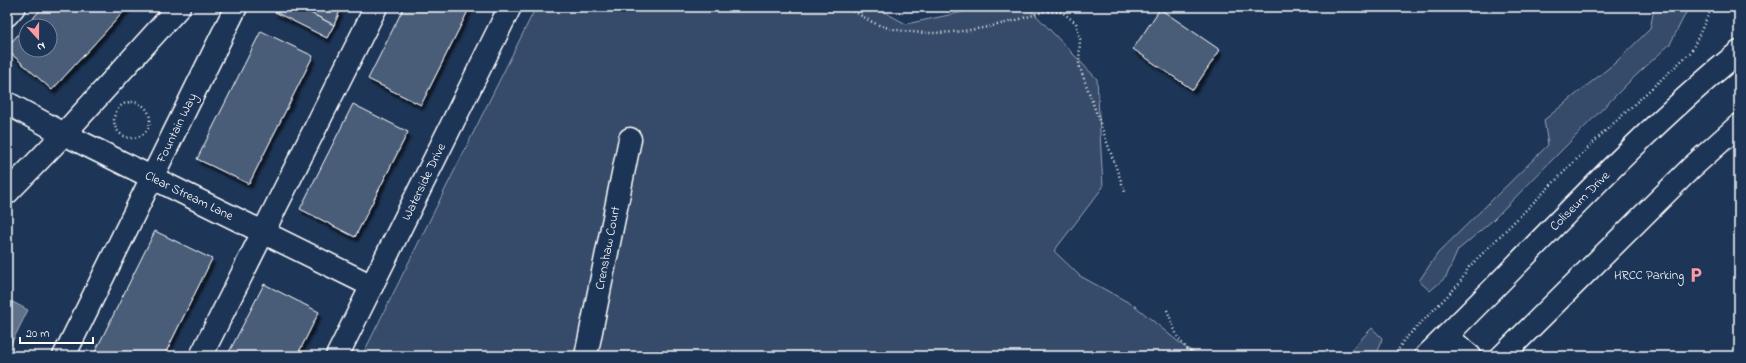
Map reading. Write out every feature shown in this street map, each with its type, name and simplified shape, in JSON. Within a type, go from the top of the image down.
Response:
[{"type":"street","points":[[7,193],[64,134],[179,7]]},
{"type":"street","name":"Fountain Way","points":[[64,356],[236,7]]},
{"type":"street","points":[[201,356],[376,7]]},
{"type":"street","name":"Waterside Drive","points":[[337,356],[510,7]]},
{"type":"street","name":"Coliseum Drive","points":[[1426,356],[1621,160],[1705,80],[1739,52]]},
{"type":"street","name":"Clear Stream Lane","points":[[7,104],[64,134],[372,286]]},
{"type":"street","points":[[1502,356],[1691,168],[1739,125]]},
{"type":"street","name":"Crenshaw Court","points":[[586,356],[630,139]]},
{"type":"street","points":[[1447,336],[1470,356]]},
{"type":"path","points":[[847,7],[864,18],[884,27],[931,33],[990,27],[1056,7]]},
{"type":"path","points":[[1395,356],[1403,341],[1459,284],[1469,267],[1602,134],[1692,52],[1712,7]]},
{"type":"path","points":[[1047,10],[1062,12],[1070,16],[1076,23],[1080,39],[1079,65],[1125,192]]},
{"type":"path","points":[[135,102],[141,104],[149,113],[149,125],[142,134],[131,138],[121,134],[117,129],[114,118],[119,108],[124,104],[135,102]]},
{"type":"path","points":[[1167,310],[1178,338],[1193,356]]},
{"type":"shaded area","points":[[536,7],[875,7],[906,24],[987,7],[1028,7],[1097,79],[1103,187],[1054,251],[1080,276],[1135,306],[1182,345],[1199,356],[362,356]]},
{"type":"shaded area","points":[[1657,7],[1689,7],[1670,44],[1629,82],[1493,220],[1458,250],[1446,277],[1430,291],[1419,281],[1438,253],[1548,145],[1544,120],[1615,63],[1650,29],[1654,9]]},
{"type":"shaded area","points":[[7,299],[28,310],[7,352]]},
{"type":"shaded area","points":[[1372,328],[1382,338],[1379,349],[1372,356],[1345,356]]},
{"type":"building","points":[[43,7],[128,7],[52,90],[7,50],[7,47],[18,35],[18,58],[58,58],[58,18],[33,18]]},
{"type":"building","points":[[277,7],[309,7],[307,11],[334,25],[327,38],[275,12]]},
{"type":"building","points":[[309,7],[331,7],[340,11],[334,25],[307,11]]},
{"type":"building","points":[[404,7],[470,7],[421,105],[368,79]]},
{"type":"building","points":[[1160,9],[1220,50],[1193,90],[1133,49]]},
{"type":"building","points":[[261,31],[313,56],[249,184],[197,159]]},
{"type":"building","points":[[353,104],[408,132],[355,237],[300,209]]},
{"type":"building","points":[[155,231],[212,259],[164,356],[93,356]]},
{"type":"building","points":[[264,284],[319,312],[297,356],[227,356]]},
{"type":"place","name":"HRCC Parking","points":[[1696,275]]}]
